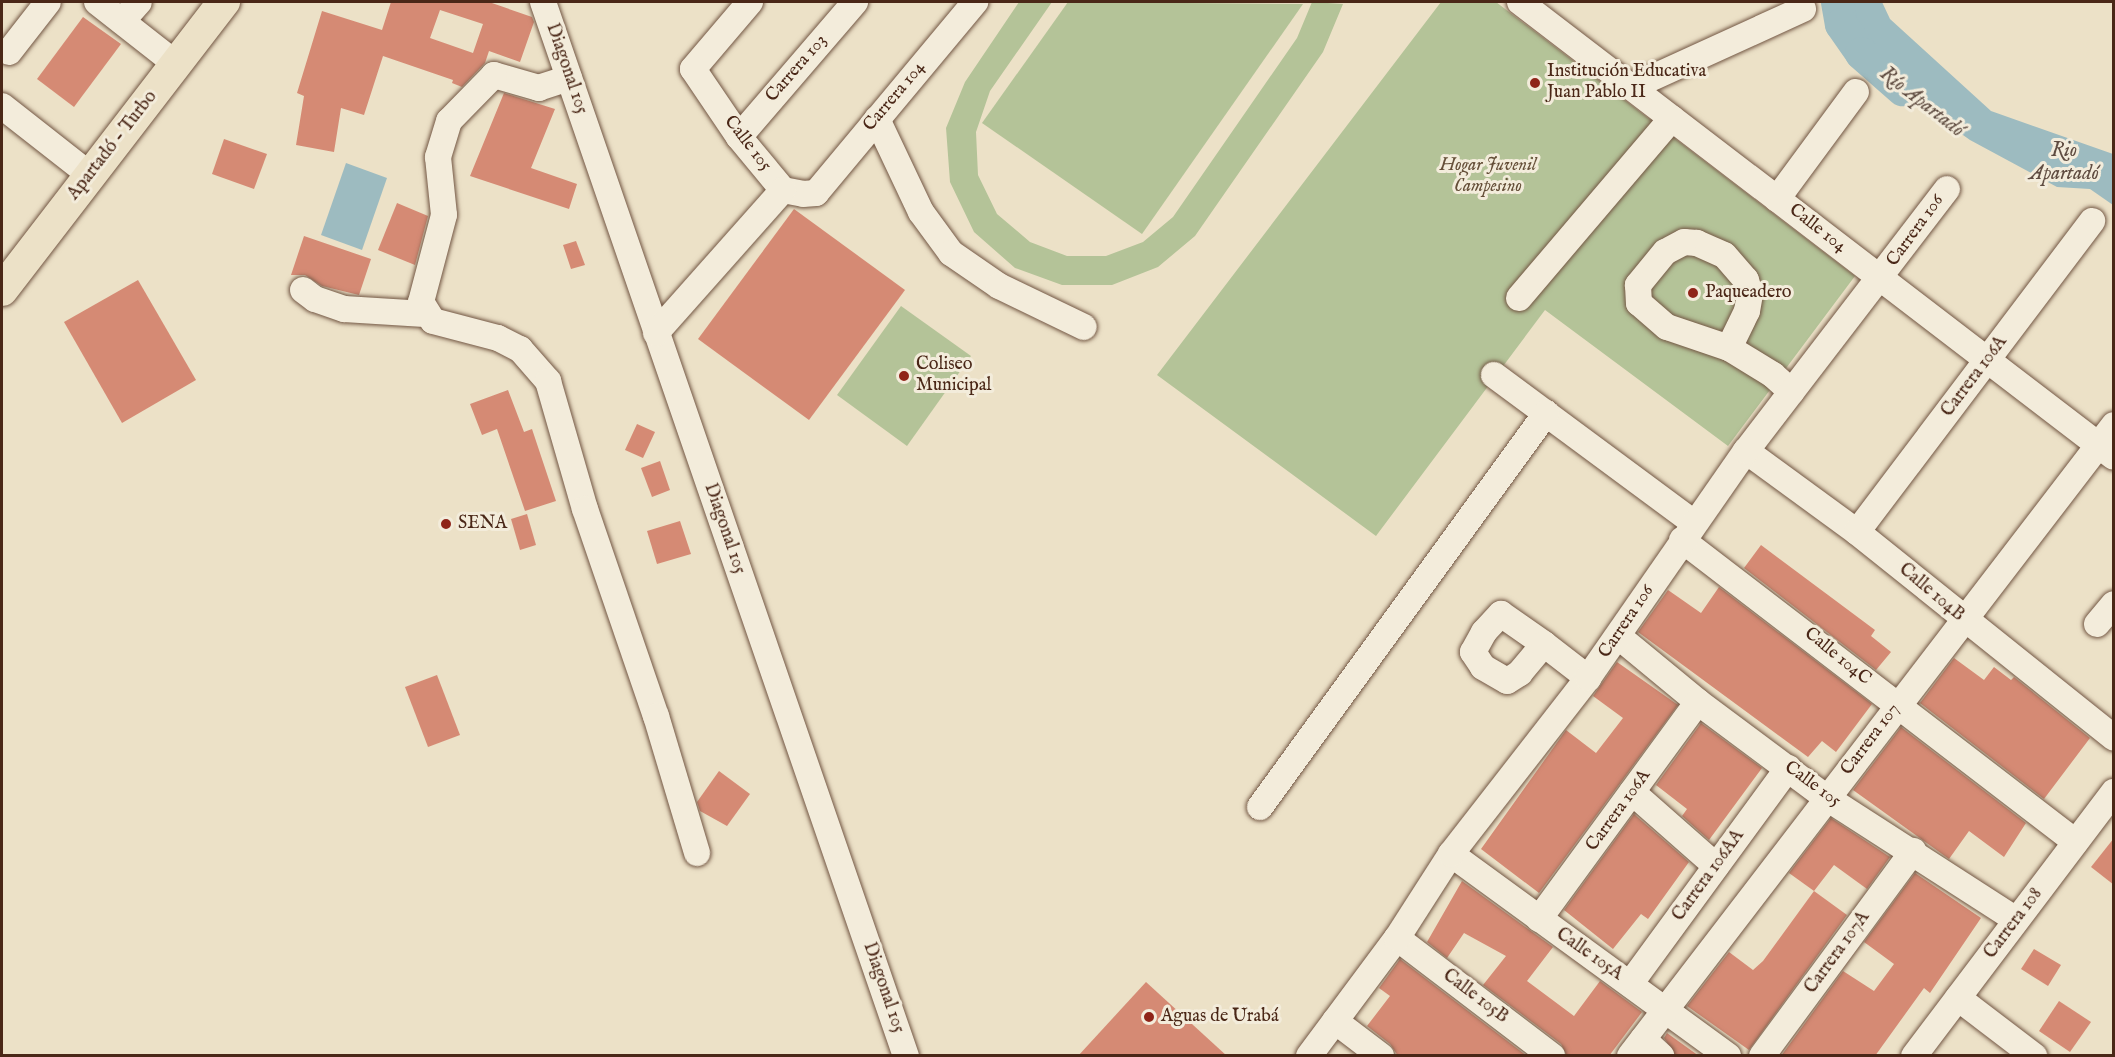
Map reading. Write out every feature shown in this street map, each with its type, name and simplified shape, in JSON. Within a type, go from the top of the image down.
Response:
[{"type":"main road","name":"Apartadó - Turbo","points":[[2,290],[224,2]]},
{"type":"street","points":[[9,52],[48,2]]},
{"type":"street","points":[[97,2],[176,64]]},
{"type":"street","points":[[122,21],[139,2]]},
{"type":"street","name":"Diagonal 105","points":[[543,2],[906,1056]]},
{"type":"street","name":"Calle 105","points":[[750,2],[693,69],[739,136],[783,190],[816,194]]},
{"type":"street","name":"Carrera 103","points":[[739,136],[855,2]]},
{"type":"street","name":"Carrera 104","points":[[816,194],[975,2]]},
{"type":"street","name":"Calle 104","points":[[1520,2],[2106,451]]},
{"type":"street","points":[[1632,87],[1803,9]]},
{"type":"street","points":[[569,78],[539,88],[494,75],[449,121],[438,157],[445,202],[421,302],[425,314],[438,324],[509,343],[529,356],[548,381],[585,509],[656,716],[697,853]]},
{"type":"street","points":[[1778,199],[1856,92]]},
{"type":"street","points":[[2,106],[90,175]]},
{"type":"street","points":[[1519,298],[1672,118]]},
{"type":"street","points":[[877,119],[921,212],[951,253],[999,286],[1084,327]]},
{"type":"street","name":"Carrera 106","points":[[1309,1056],[1397,938],[1451,854],[1588,678],[1746,452],[1881,279],[1947,189]]},
{"type":"street","points":[[656,333],[783,190]]},
{"type":"street","name":"Carrera 106A","points":[[1857,532],[1988,361],[2091,221]]},
{"type":"street","points":[[1729,348],[1747,311],[1750,294],[1746,280],[1724,255],[1697,243],[1684,242],[1665,252],[1638,285],[1639,303],[1667,327],[1729,348],[1773,375],[1792,392]]},
{"type":"street","points":[[303,290],[315,299],[344,309],[425,314]]},
{"type":"street","name":"Calle 104C","points":[[1494,375],[1546,413],[1897,707],[2076,842]]},
{"type":"street","points":[[1260,807],[1546,413]]},
{"type":"street","name":"Carrera 107","points":[[1645,1050],[1667,1008],[1963,621],[2106,451],[2114,425]]},
{"type":"street","name":"Calle 104B","points":[[1746,452],[1857,532],[1963,621],[2114,738]]},
{"type":"street","points":[[2097,624],[2114,604]]},
{"type":"street","name":"Calle 105","points":[[1618,636],[1698,702],[1827,798],[1913,851],[2016,920]]},
{"type":"street","points":[[1544,644],[1588,678]]},
{"type":"street","name":"Carrera 106A","points":[[1539,919],[1698,702]]},
{"type":"street","name":"Carrera 106AA","points":[[1630,984],[1788,768]]},
{"type":"street","points":[[1632,792],[1716,866]]},
{"type":"street","name":"Carrera 108","points":[[1914,1056],[2114,792]]},
{"type":"street","name":"Carrera 107A","points":[[1762,1056],[1913,851]]},
{"type":"street","name":"Calle 105A","points":[[1451,854],[1630,984],[1667,1008],[1728,1056]]},
{"type":"street","name":"Calle 105B","points":[[1397,938],[1552,1056]]},
{"type":"street","points":[[1958,998],[2034,1056]]},
{"type":"street","points":[[1335,1021],[1381,1056]]},
{"type":"green space","points":[[1019,2],[1052,2],[990,91],[976,132],[978,175],[997,214],[1030,242],[1067,256],[1106,256],[1143,242],[1173,217],[1297,38],[1312,2],[1343,4],[1323,52],[1195,236],[1158,267],[1112,285],[1062,285],[1015,268],[974,232],[950,182],[946,128],[965,82]]},
{"type":"green space","points":[[1068,2],[1303,4],[1142,234],[982,123]]},
{"type":"green space","name":"Hogar Juvenil Campesino","points":[[1441,2],[1496,2],[1855,276],[1728,446],[1545,310],[1376,536],[1157,375]]},
{"type":"green space","name":"Coliseo Municipal","points":[[901,306],[971,356],[907,446],[837,395]]},
{"type":"water","name":"Rio Apartadó","points":[[1825,2],[1882,2],[1890,19],[1991,111],[2113,154],[2113,205],[2090,189],[2057,187],[1970,140],[1919,104],[1877,69]]},
{"type":"water","points":[[346,163],[387,178],[362,250],[321,235]]},
{"type":"building","points":[[391,2],[489,2],[532,17],[534,22],[520,62],[489,51],[485,63],[462,87],[452,83],[453,80],[383,56],[364,115],[341,108],[334,152],[296,145],[304,96],[297,93],[322,11],[382,30]],"holes":[[[440,10],[483,24],[473,53],[430,38]]]},
{"type":"building","points":[[83,17],[121,44],[74,107],[37,79]]},
{"type":"building","points":[[504,93],[555,109],[531,168],[577,184],[569,209],[470,176]]},
{"type":"building","points":[[224,139],[267,154],[254,189],[212,174]]},
{"type":"building","points":[[397,203],[428,216],[415,265],[378,250]]},
{"type":"building","points":[[794,209],[905,290],[809,420],[698,339]]},
{"type":"building","points":[[304,236],[371,259],[359,295],[322,286],[305,275],[291,275]]},
{"type":"building","points":[[576,241],[585,265],[571,269],[563,245]]},
{"type":"building","points":[[138,280],[196,380],[122,423],[64,322]]},
{"type":"building","points":[[508,390],[524,432],[532,429],[556,501],[525,511],[497,429],[482,435],[470,404]]},
{"type":"building","points":[[637,424],[655,432],[643,458],[625,450]]},
{"type":"building","points":[[660,461],[670,490],[652,497],[641,468]]},
{"type":"building","points":[[527,514],[536,545],[520,550],[511,519]]},
{"type":"building","points":[[680,521],[691,554],[657,564],[647,531]]},
{"type":"building","points":[[1761,545],[1875,630],[1871,636],[1891,652],[1876,670],[1744,568]]},
{"type":"building","points":[[1719,587],[1872,704],[1836,752],[1822,741],[1808,757],[1638,632],[1668,590],[1701,613]]},
{"type":"building","points":[[1954,658],[1984,680],[1994,667],[2011,680],[2014,677],[2090,738],[2044,799],[1920,703]]},
{"type":"building","points":[[1617,662],[1678,705],[1539,893],[1481,849],[1566,730],[1596,753],[1623,718],[1593,696]]},
{"type":"building","points":[[437,675],[460,735],[428,747],[405,687]]},
{"type":"building","points":[[1701,723],[1762,768],[1709,840],[1682,816],[1687,809],[1656,785]]},
{"type":"building","points":[[1901,727],[2026,823],[2004,857],[1969,831],[1949,859],[1853,790]]},
{"type":"building","points":[[719,771],[750,794],[727,826],[700,811],[697,802]]},
{"type":"building","points":[[1634,814],[1689,862],[1648,919],[1641,914],[1613,949],[1564,910]]},
{"type":"building","points":[[1831,818],[1890,857],[1867,889],[1834,865],[1814,891],[1789,873]]},
{"type":"building","points":[[2114,838],[2114,885],[2091,867]]},
{"type":"building","points":[[1915,873],[1981,918],[1930,993],[1924,988],[1875,1056],[1781,1056],[1843,971],[1874,991],[1894,964],[1864,942]]},
{"type":"building","points":[[1462,881],[1553,947],[1527,981],[1574,1016],[1600,981],[1642,1012],[1609,1056],[1567,1056],[1561,1044],[1483,985],[1506,956],[1464,933],[1447,958],[1427,942]]},
{"type":"building","points":[[1814,891],[1847,915],[1749,1050],[1687,1006],[1729,952],[1753,970],[1763,961]]},
{"type":"building","points":[[2034,949],[2061,965],[2048,986],[2021,969]]},
{"type":"building","points":[[1400,959],[1527,1056],[1398,1056],[1390,1044],[1367,1026],[1390,996],[1379,988]]},
{"type":"building","name":"Aguas de Urabá","points":[[1146,982],[1227,1056],[1078,1056]]},
{"type":"building","points":[[2059,1001],[2091,1022],[2070,1052],[2039,1031]]},
{"type":"building","points":[[1667,1033],[1699,1056],[1676,1056],[1664,1038]]},
{"type":"waterway","name":"Río Apartadó","points":[[1837,2],[1841,24],[1861,53],[1902,89]]},
{"type":"place","name":"Institución Educativa Juan Pablo II","points":[[1535,83]]},
{"type":"place","name":"Paqueadero","points":[[1693,293]]},
{"type":"place","name":"Coliseo Municipal","points":[[904,376]]},
{"type":"place","name":"SENA","points":[[446,524]]},
{"type":"place","name":"Aguas de Urabá","points":[[1149,1017]]}]
